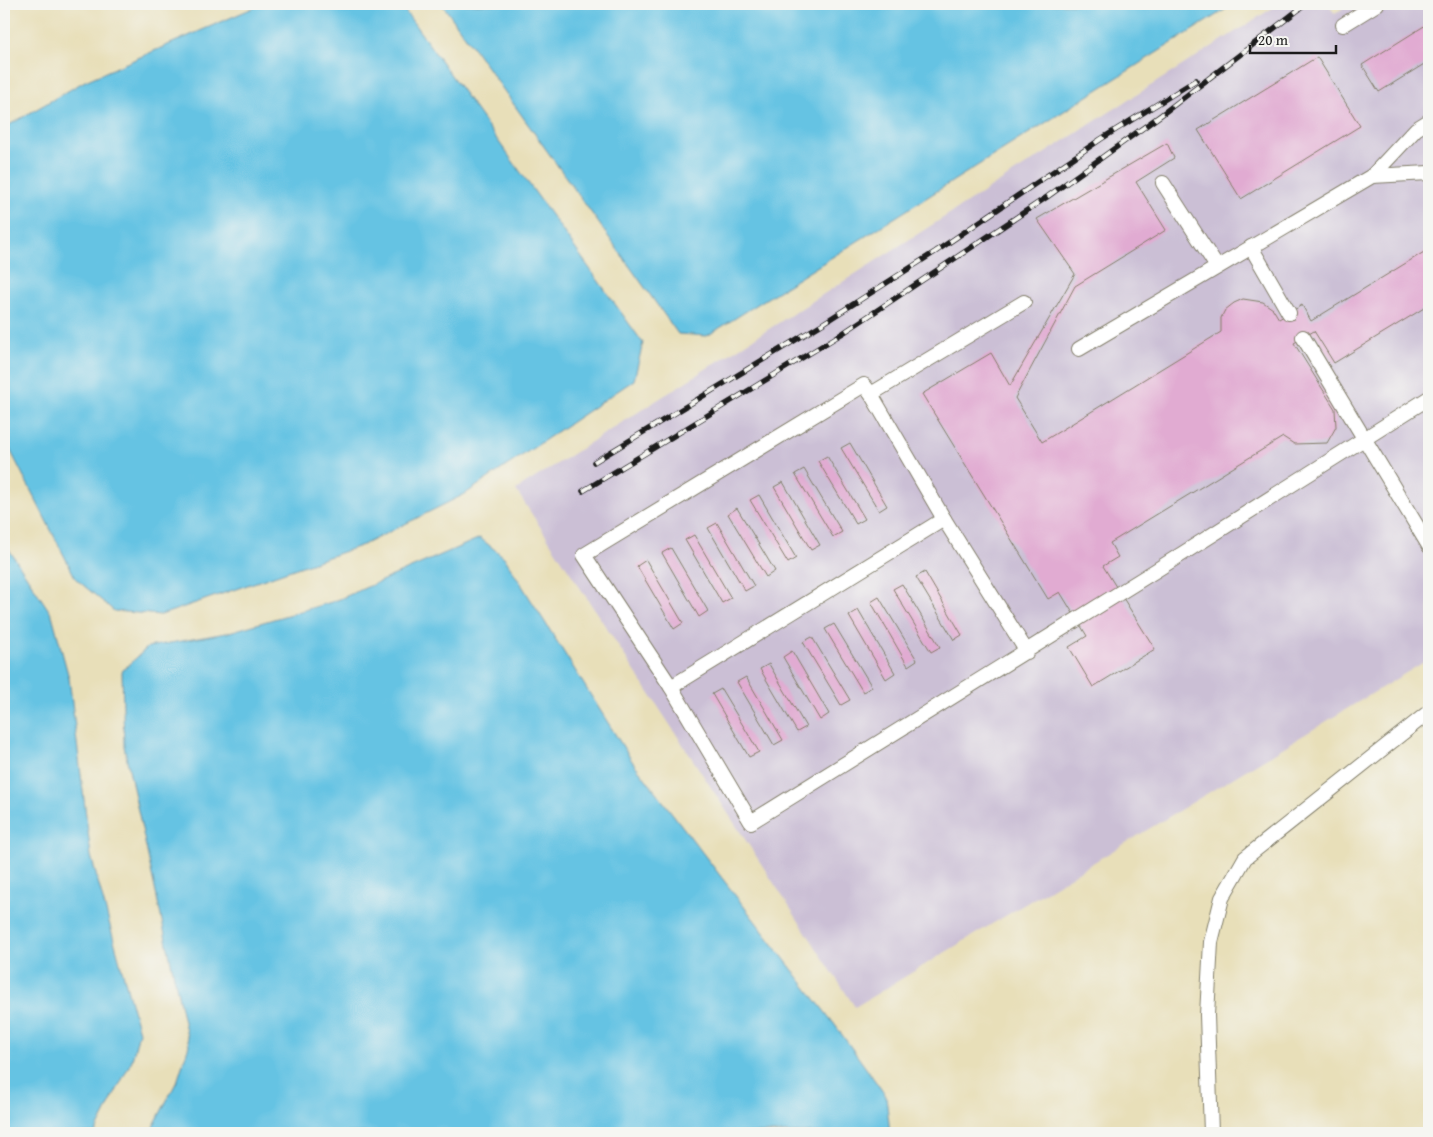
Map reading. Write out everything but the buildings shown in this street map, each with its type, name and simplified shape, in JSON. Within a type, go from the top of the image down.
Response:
[{"type":"lane","points":[[1343,25],[1377,4]]},
{"type":"lane","points":[[1079,349],[1372,176],[1416,129],[1429,121]]},
{"type":"lane","points":[[1372,176],[1429,173]]},
{"type":"lane","points":[[1162,182],[1217,267]]},
{"type":"lane","points":[[1251,247],[1289,313]]},
{"type":"lane","points":[[871,394],[1024,302]]},
{"type":"lane","points":[[1303,337],[1429,546]]},
{"type":"lane","points":[[1027,652],[944,519],[864,385],[584,555],[671,687],[751,822],[1027,652],[1083,615],[1205,541],[1429,398]]},
{"type":"lane","points":[[671,687],[944,519]]},
{"type":"lane","points":[[1211,1133],[1207,1016],[1212,942],[1222,898],[1245,858],[1429,712]]},
{"type":"shaded area","points":[[1279,4],[1328,4],[1335,14],[1348,4],[1429,4],[1429,659],[855,1007],[516,490]]},
{"type":"water","points":[[262,4],[400,4],[643,343],[634,380],[465,494],[363,545],[161,615],[114,611],[76,579],[4,438],[4,128],[85,81]]},
{"type":"water","points":[[442,4],[1234,4],[707,336],[678,334]]},
{"type":"water","points":[[480,538],[504,557],[632,761],[835,1025],[886,1096],[890,1133],[150,1133],[178,1079],[189,1045],[124,746],[122,671],[148,647],[226,633],[335,601]]},
{"type":"water","points":[[4,542],[52,615],[69,678],[91,856],[139,1032],[132,1060],[95,1133],[4,1133]]},
{"type":"railway","points":[[583,491],[843,333],[1047,197],[1161,115],[1306,4]]},
{"type":"railway","points":[[594,462],[822,324],[935,252],[1101,139],[1196,80]]}]
